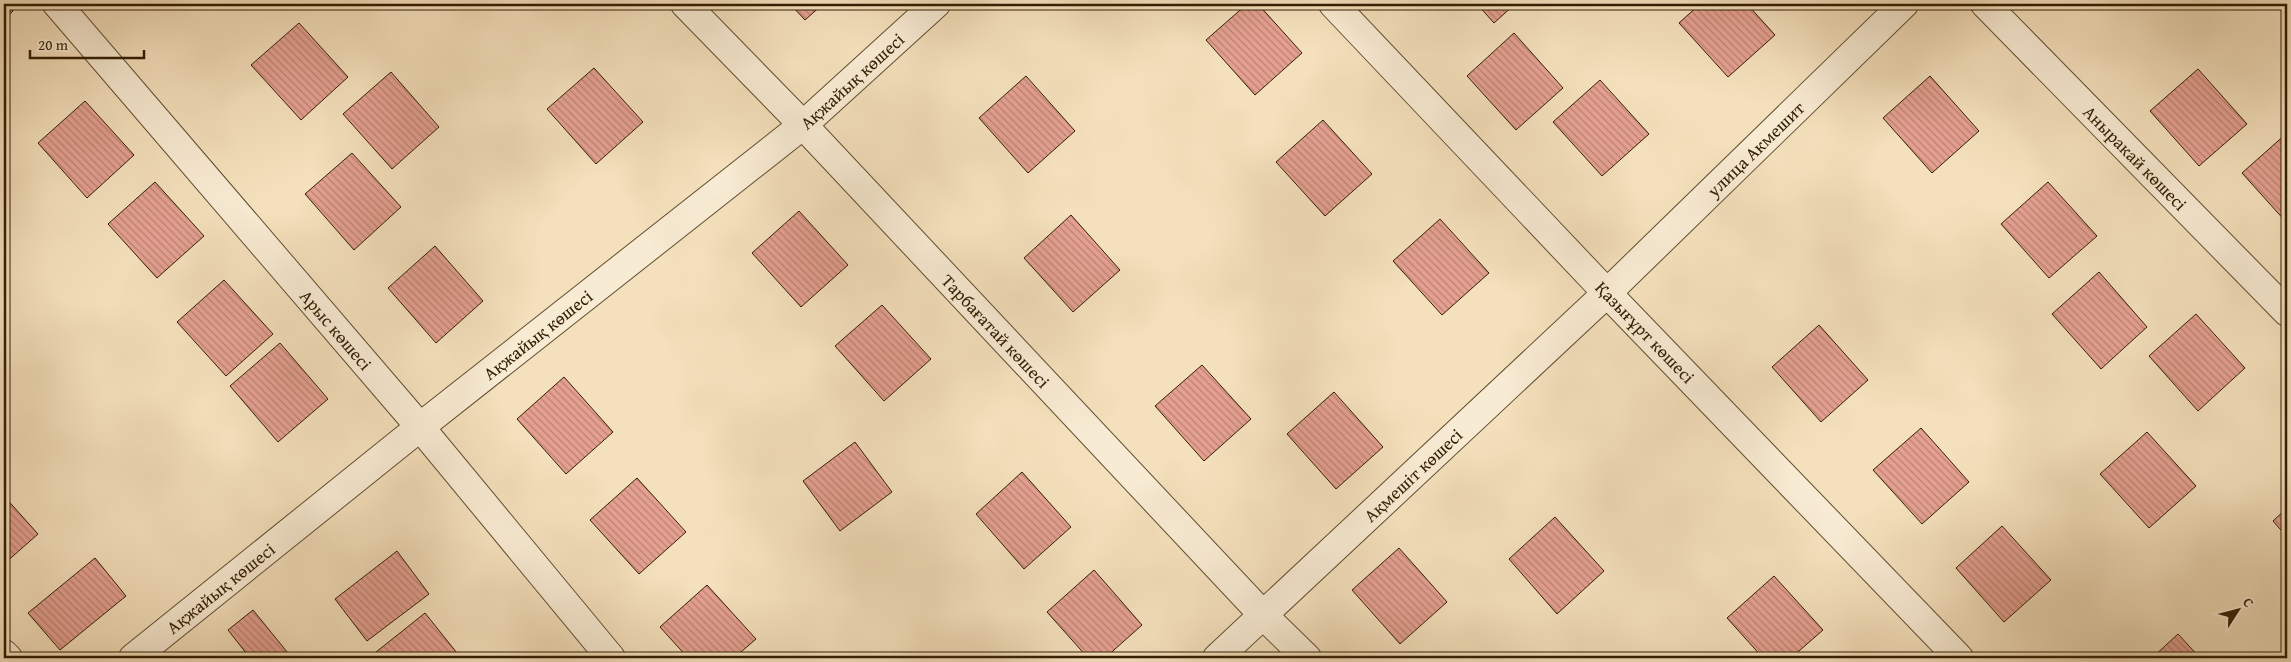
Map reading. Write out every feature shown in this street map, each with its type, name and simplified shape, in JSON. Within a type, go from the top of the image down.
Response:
[{"type":"street","name":"Арыс көшесі","points":[[57,4],[420,427],[611,658]]},
{"type":"street","name":"Тарбағатай көшесі","points":[[685,4],[803,125],[1264,616],[1307,658]]},
{"type":"street","name":"Ақжайық көшесі","points":[[134,658],[420,427],[803,125],[936,4]]},
{"type":"street","name":"Қазығұрт көшесі","points":[[1333,4],[1959,658]]},
{"type":"street","name":"улица Акмешит","points":[[1607,292],[1904,4]]},
{"type":"street","name":"Аныракай көшесі","points":[[1985,4],[2287,312]]},
{"type":"street","name":"Ақмешіт көшесі","points":[[1217,658],[1264,616],[1607,292]]},
{"type":"street","points":[[4,654],[8,658]]},
{"type":"building","points":[[4,4],[7,4],[13,11],[4,20]]},
{"type":"building","points":[[790,4],[823,4],[805,20]]},
{"type":"building","points":[[1247,4],[1258,4],[1302,53],[1255,95],[1206,40]]},
{"type":"building","points":[[1477,4],[1515,4],[1494,23]]},
{"type":"building","points":[[1700,4],[1747,4],[1775,35],[1728,77],[1679,23]]},
{"type":"building","points":[[299,23],[348,77],[301,120],[251,65]]},
{"type":"building","points":[[1514,33],[1563,88],[1516,130],[1467,76]]},
{"type":"building","points":[[594,68],[643,122],[596,164],[547,109]]},
{"type":"building","points":[[2198,69],[2247,124],[2199,166],[2150,111]]},
{"type":"building","points":[[391,72],[439,127],[392,169],[343,114]]},
{"type":"building","points":[[1026,76],[1075,131],[1028,173],[979,118]]},
{"type":"building","points":[[1930,76],[1979,131],[1932,173],[1883,118]]},
{"type":"building","points":[[1600,80],[1649,134],[1602,176],[1553,122]]},
{"type":"building","points":[[85,101],[134,155],[87,198],[38,143]]},
{"type":"building","points":[[1323,120],[1372,174],[1325,216],[1276,162]]},
{"type":"building","points":[[2287,133],[2287,223],[2242,173]]},
{"type":"building","points":[[352,153],[401,207],[354,250],[305,194]]},
{"type":"building","points":[[155,182],[204,236],[157,278],[108,224]]},
{"type":"building","points":[[2048,182],[2097,236],[2049,278],[2001,224]]},
{"type":"building","points":[[799,211],[848,265],[801,307],[752,253]]},
{"type":"building","points":[[1071,215],[1120,270],[1073,312],[1024,258]]},
{"type":"building","points":[[1440,219],[1489,273],[1442,315],[1393,261]]},
{"type":"building","points":[[435,246],[483,301],[436,343],[388,288]]},
{"type":"building","points":[[2099,272],[2147,327],[2101,369],[2052,314]]},
{"type":"building","points":[[224,280],[273,334],[226,376],[177,322]]},
{"type":"building","points":[[882,305],[931,359],[884,401],[835,346]]},
{"type":"building","points":[[2196,314],[2245,368],[2198,411],[2149,356]]},
{"type":"building","points":[[1819,325],[1868,380],[1821,422],[1772,367]]},
{"type":"building","points":[[280,343],[328,399],[278,442],[230,386]]},
{"type":"building","points":[[1202,365],[1251,419],[1204,461],[1155,406]]},
{"type":"building","points":[[564,377],[613,432],[566,474],[517,419]]},
{"type":"building","points":[[1334,392],[1383,447],[1336,489],[1287,434]]},
{"type":"building","points":[[1921,428],[1969,482],[1922,524],[1873,470]]},
{"type":"building","points":[[2147,432],[2196,486],[2149,528],[2100,474]]},
{"type":"building","points":[[855,442],[892,492],[840,531],[803,481]]},
{"type":"building","points":[[1022,472],[1071,527],[1024,569],[976,514]]},
{"type":"building","points":[[637,478],[686,532],[639,574],[590,520]]},
{"type":"building","points":[[4,496],[38,534],[4,564]]},
{"type":"building","points":[[2287,508],[2287,537],[2273,521]]},
{"type":"building","points":[[1555,517],[1604,571],[1557,614],[1509,559]]},
{"type":"building","points":[[2002,526],[2051,580],[2004,622],[1956,568]]},
{"type":"building","points":[[1399,548],[1447,602],[1400,644],[1352,590]]},
{"type":"building","points":[[397,551],[429,594],[367,641],[335,599]]},
{"type":"building","points":[[95,558],[126,596],[60,650],[28,613]]},
{"type":"building","points":[[1094,570],[1142,625],[1105,658],[1088,658],[1047,612]]},
{"type":"building","points":[[1774,576],[1823,630],[1791,658],[1763,658],[1727,618]]},
{"type":"building","points":[[707,585],[756,639],[734,658],[688,658],[660,627]]},
{"type":"building","points":[[253,610],[292,658],[250,658],[228,630]]},
{"type":"building","points":[[425,613],[461,658],[381,658],[376,652]]},
{"type":"building","points":[[2178,634],[2200,658],[2152,658]]}]
